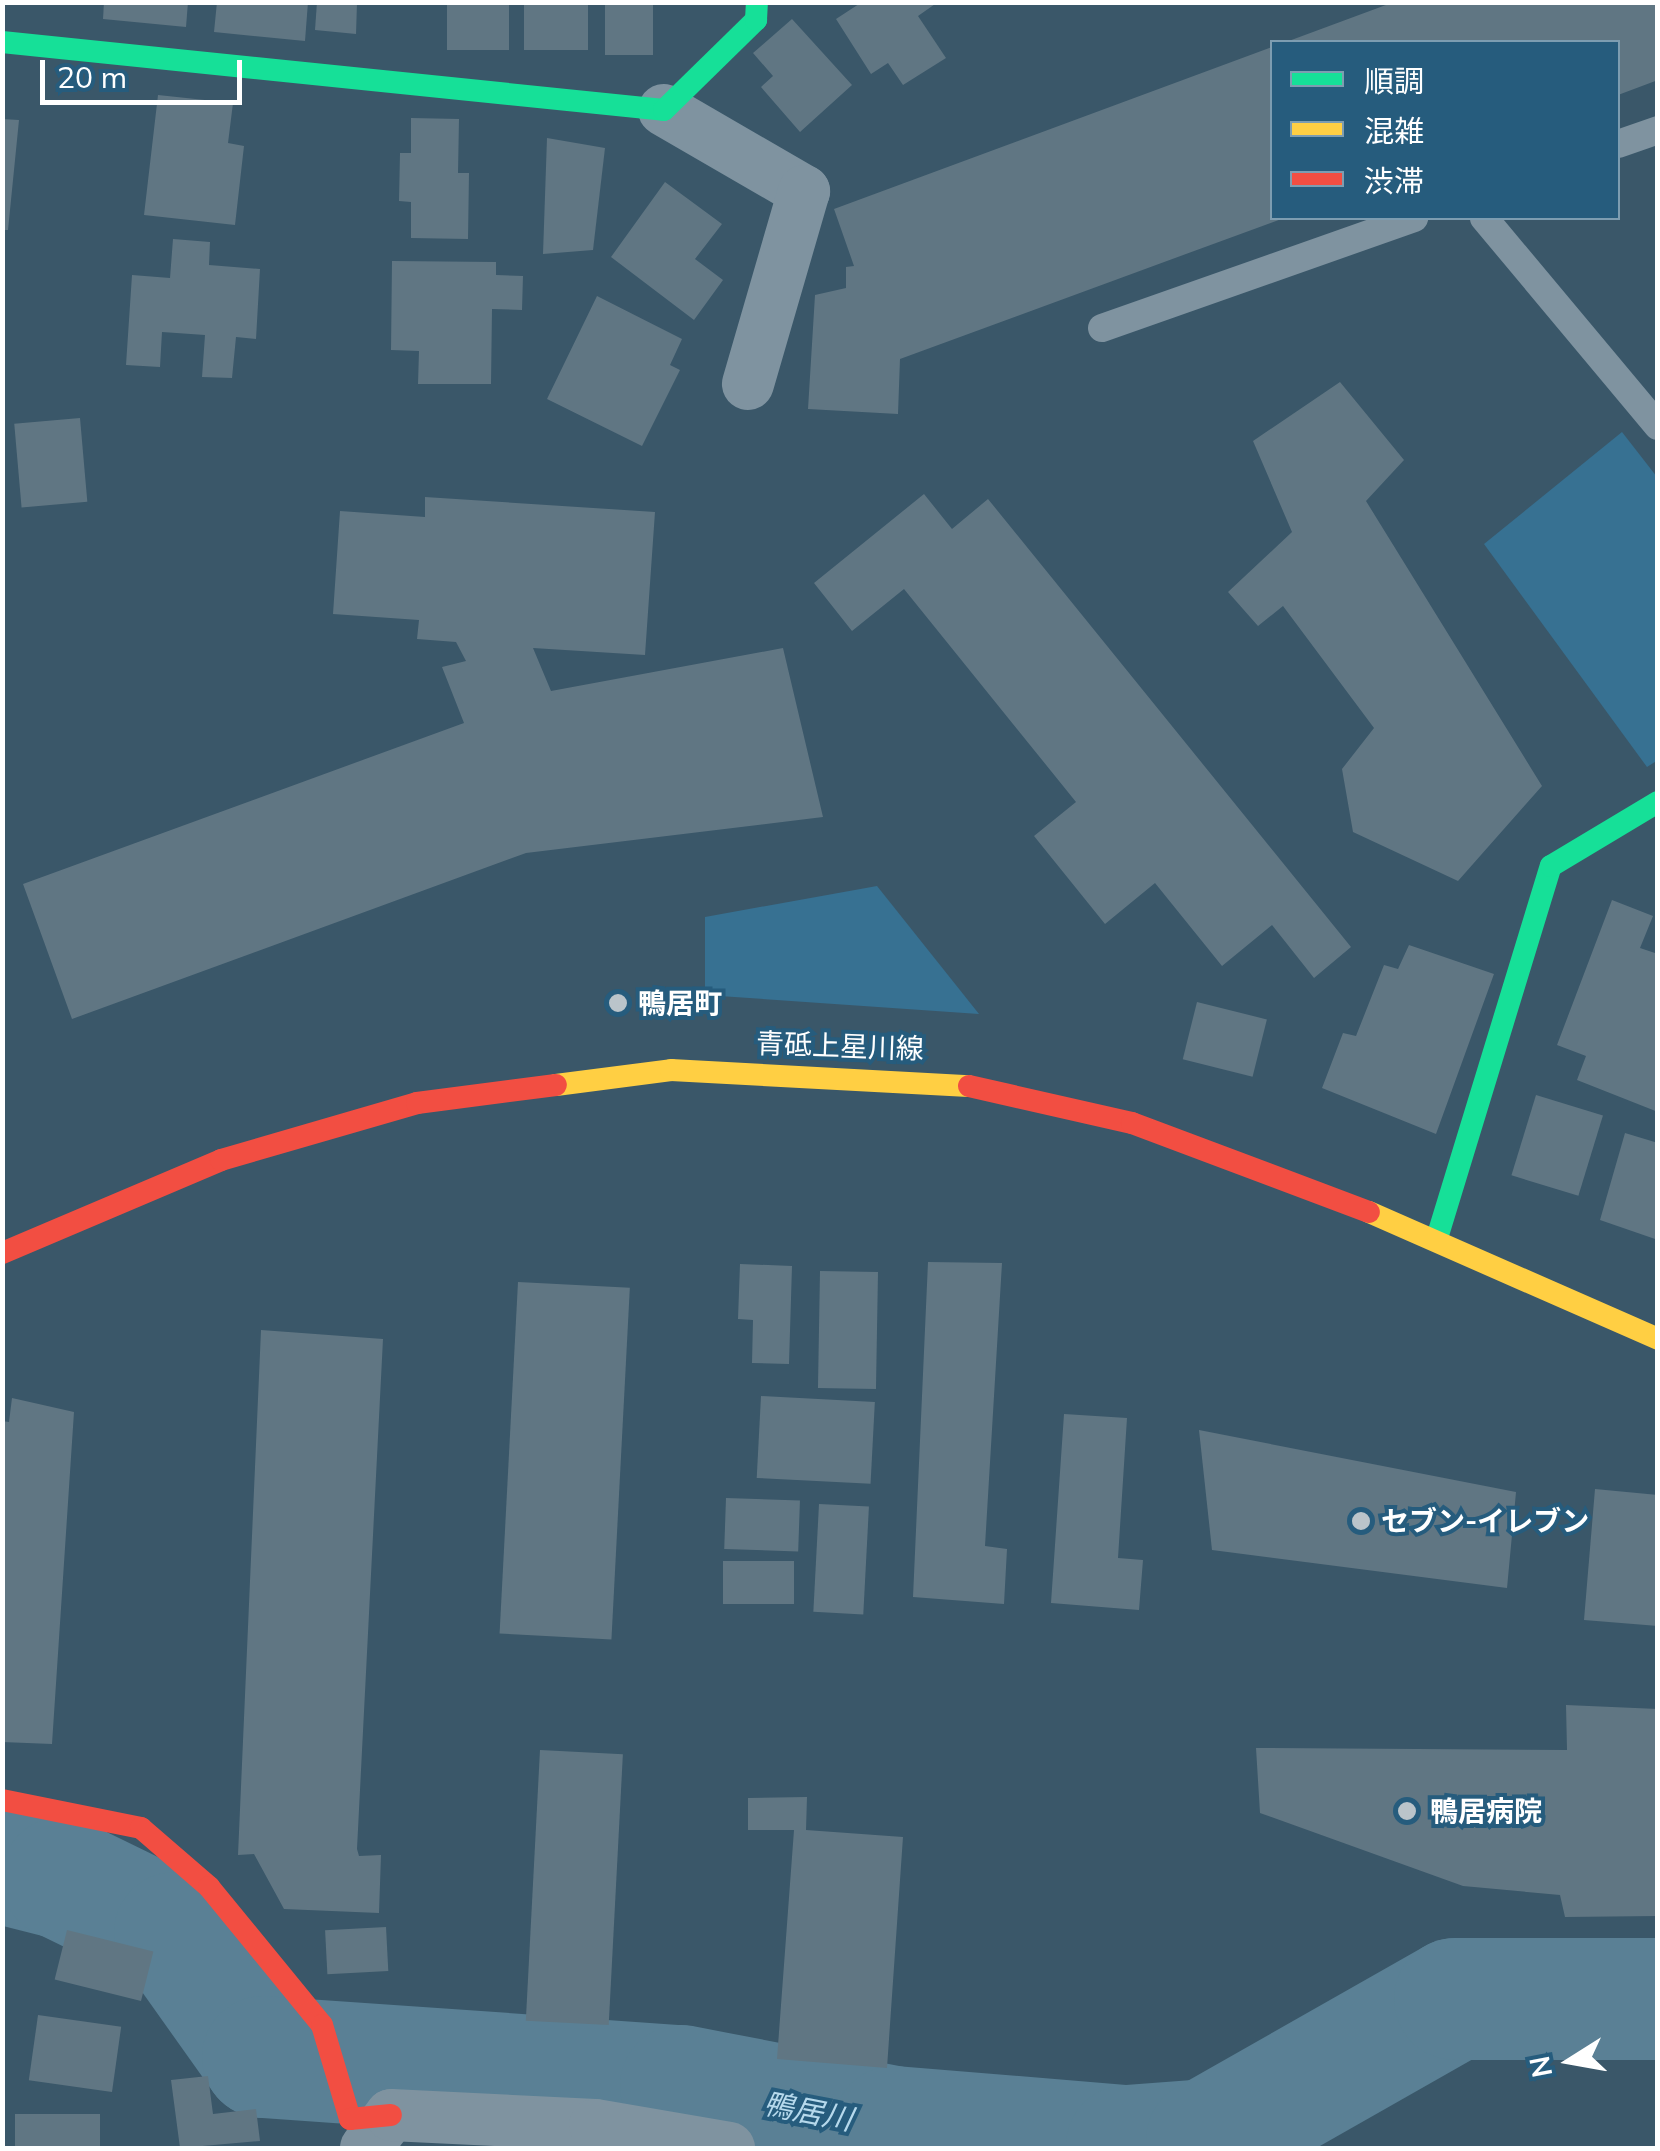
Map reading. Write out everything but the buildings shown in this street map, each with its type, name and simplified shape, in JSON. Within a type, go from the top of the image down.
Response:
[{"type":"street","points":[[664,110],[756,20],[757,2]]},
{"type":"street","points":[[2,42],[664,110],[804,191],[748,384]]},
{"type":"street","points":[[1437,1238],[1551,866],[1658,802]]},
{"type":"street","name":"青砥上星川線","points":[[2,1253],[221,1160],[417,1103],[671,1070],[937,1078],[1132,1124],[1437,1238],[1658,1339]]},
{"type":"street","points":[[2,1800],[140,1828],[210,1887],[322,2025],[367,2120],[595,2125],[729,2148]]},
{"type":"lane","points":[[1620,143],[1658,130]]},
{"type":"lane","points":[[1102,328],[1408,220]]},
{"type":"lane","points":[[1486,220],[1658,426]]},
{"type":"shaded area","points":[[1622,432],[1657,477],[1658,760],[1647,767],[1484,544]]},
{"type":"shaded area","points":[[877,886],[979,1014],[705,995],[705,917]]},
{"type":"waterway","name":"鴨居川","points":[[2,1863],[62,1878],[175,1933],[263,2057],[681,2086],[894,2127],[1127,2146],[1207,2140],[1455,1999],[1658,1999]]},
{"type":"traffic: fast","points":[[2,42],[664,110],[756,20],[757,2]]},
{"type":"traffic: fast","points":[[1437,1238],[1551,866],[1658,802]]},
{"type":"traffic: slow","points":[[556,1085],[671,1070],[969,1086]]},
{"type":"traffic: slow","points":[[1369,1212],[1658,1339]]},
{"type":"traffic: jam","points":[[2,1253],[221,1160],[417,1103],[556,1085]]},
{"type":"traffic: jam","points":[[969,1086],[1132,1123],[1369,1212]]},
{"type":"traffic: jam","points":[[2,1800],[141,1828],[209,1887],[322,2025],[350,2119],[391,2115]]},
{"type":"place","name":"鴨居町","points":[[618,1003]]},
{"type":"place","name":"セブン-イレブン","points":[[1361,1521]]},
{"type":"place","name":"鴨居病院","points":[[1407,1811]]}]
